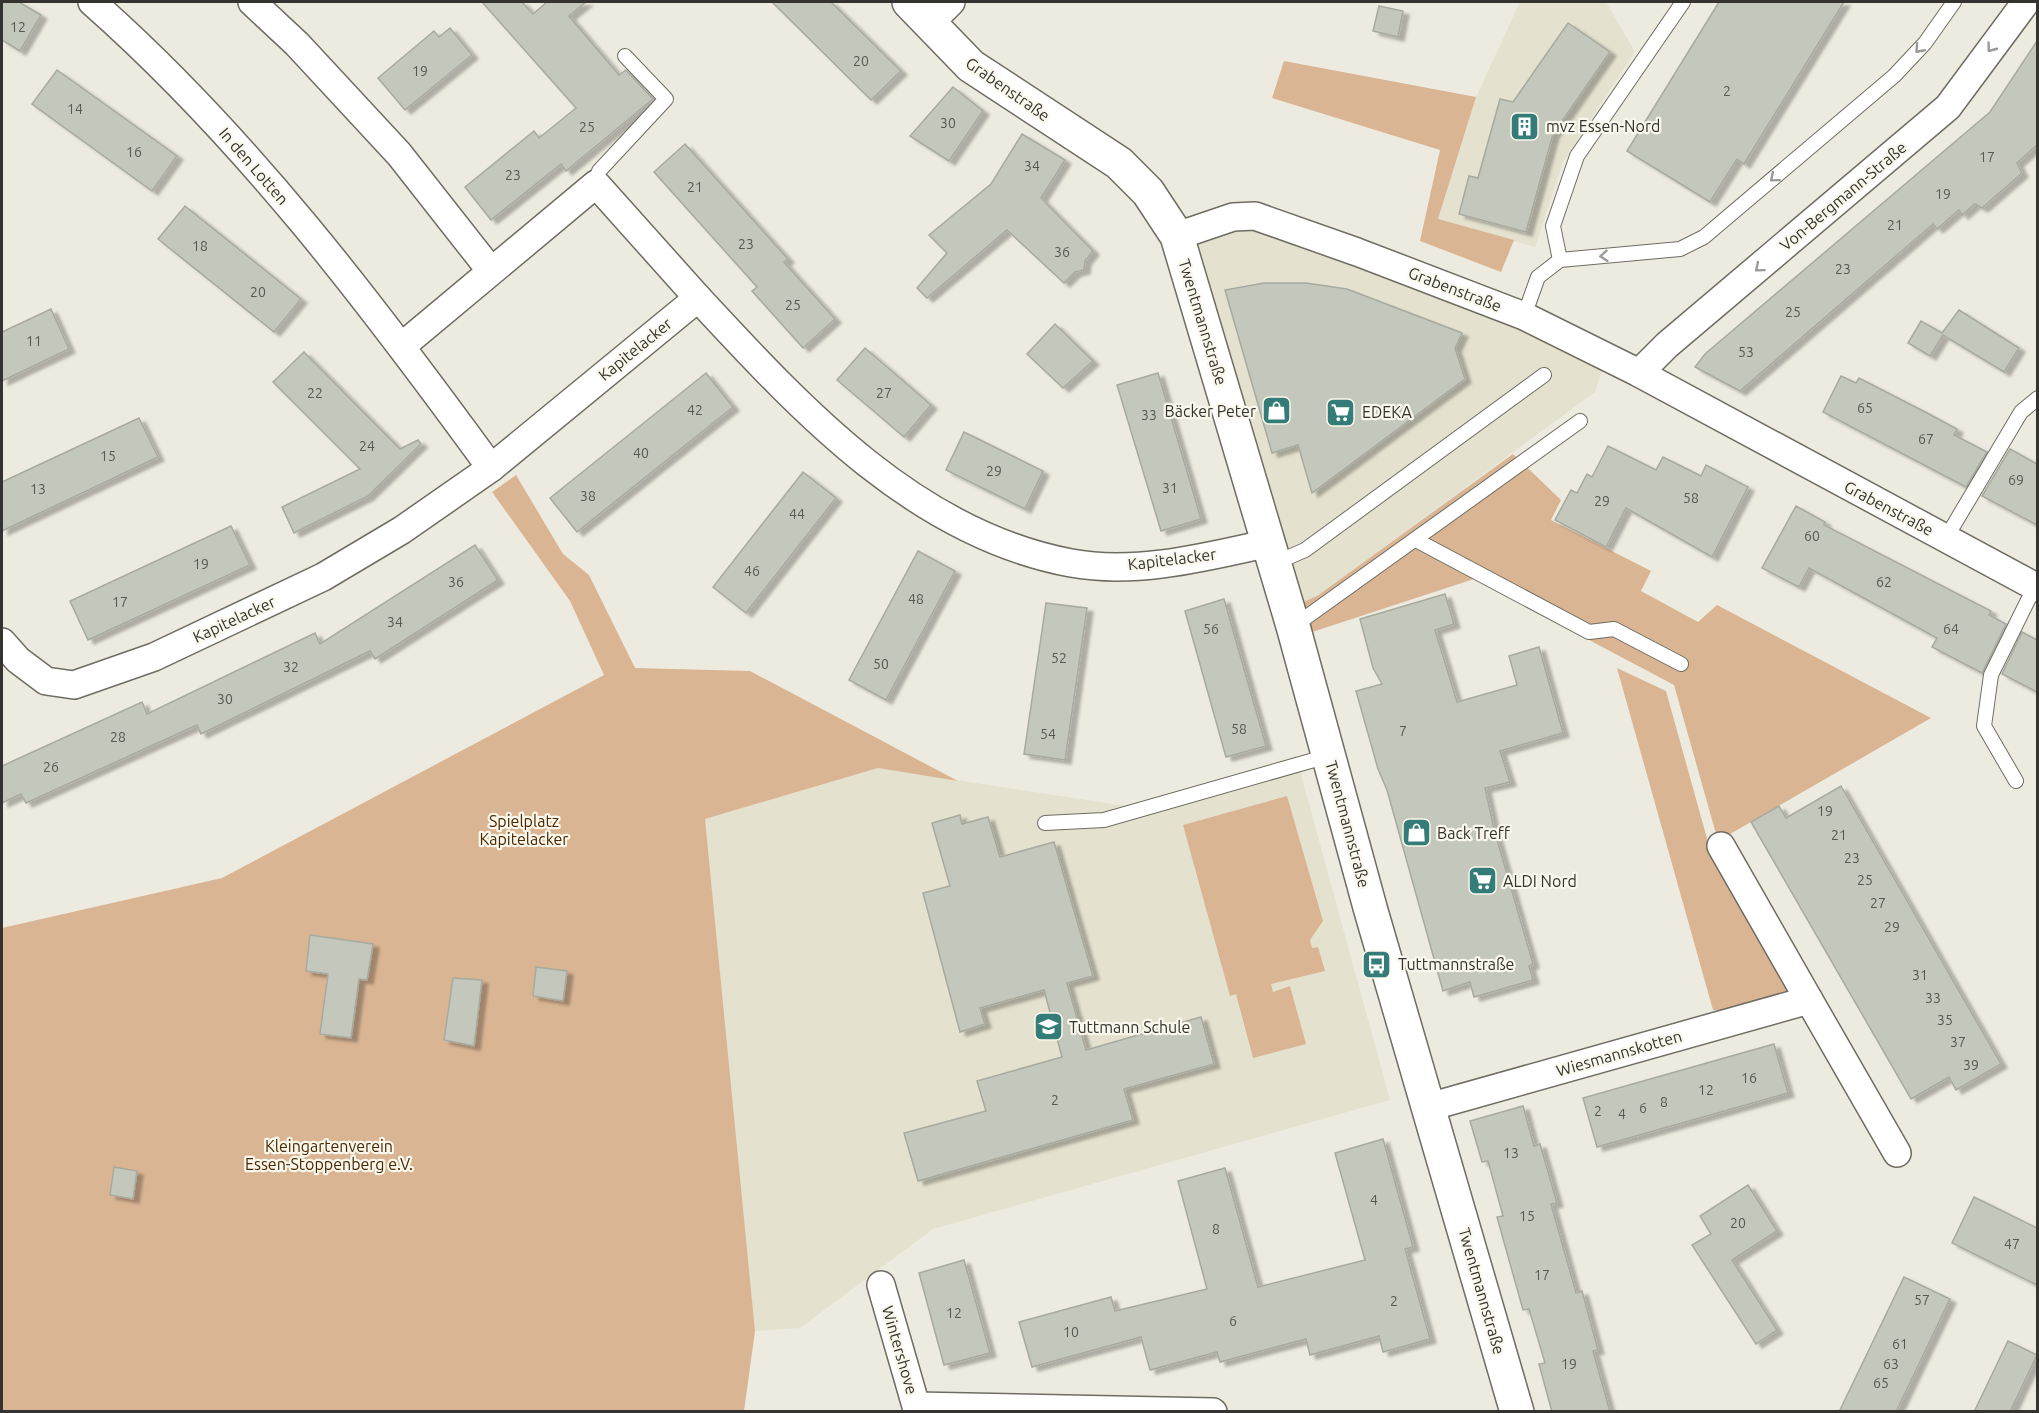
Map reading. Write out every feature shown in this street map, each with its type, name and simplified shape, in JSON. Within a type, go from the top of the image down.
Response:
[{"type":"street","name":"In den Lotten","points":[[92,2],[209,115],[264,176],[402,345],[491,468]]},
{"type":"street","points":[[252,2],[297,44],[399,154],[491,271]]},
{"type":"street","name":"Von-Bergmann-Straße","points":[[1639,373],[1667,345],[1948,107],[2026,2]]},
{"type":"street","name":"Grabenstraße","points":[[930,9],[971,66],[1119,164],[1148,192],[1177,236],[1233,217],[1255,216],[1358,252],[1524,316],[1639,373],[2036,587]]},
{"type":"street","points":[[402,345],[596,184],[698,298]]},
{"type":"street","name":"Twentmannstraße","points":[[1177,236],[1272,553],[1428,1107],[1517,1412]]},
{"type":"street","name":"Kapitelacker","points":[[2,642],[18,660],[46,681],[74,685],[154,657],[323,577],[402,530],[491,468],[698,298],[818,423],[866,463],[959,525],[1010,548],[1072,564],[1131,566],[1272,553]]},
{"type":"street","points":[[1721,846],[1897,1153]]},
{"type":"street","name":"Wiesmannskotten","points":[[1428,1107],[1809,1000]]},
{"type":"street","name":"Wintershove","points":[[881,1285],[916,1406],[1213,1412]]},
{"type":"lane","points":[[1560,260],[1553,226],[1577,156],[1683,2]]},
{"type":"lane","points":[[1524,316],[1538,277],[1560,260],[1680,249],[1704,237],[1894,76],[1925,43],[1954,2]]},
{"type":"lane","points":[[596,184],[599,171],[666,99],[625,56]]},
{"type":"lane","points":[[1272,553],[1305,550],[1545,375]]},
{"type":"lane","points":[[1946,538],[2021,412],[2037,398]]},
{"type":"lane","points":[[1293,626],[1580,421]]},
{"type":"lane","points":[[1416,540],[1589,632],[1614,629],[1681,664]]},
{"type":"lane","points":[[2016,781],[1984,726],[1991,675],[2036,587]]},
{"type":"lane","points":[[1045,823],[1104,820],[1329,756]]},
{"type":"shaded area","points":[[1520,2],[1606,2],[1635,52],[1563,162],[1535,247],[1438,219],[1476,97]]},
{"type":"shaded area","points":[[1255,223],[1605,361],[1595,392],[1317,596],[1292,607],[1185,238]]},
{"type":"shaded area","name":"Tuttmann Schule","points":[[1296,756],[1390,1100],[933,1229],[800,1328],[755,1331],[705,819],[878,768],[1126,806]]},
{"type":"green space","points":[[1284,61],[1476,97],[1438,219],[1514,240],[1501,272],[1420,241],[1440,150],[1272,98]]},
{"type":"green space","points":[[1513,454],[1561,500],[1551,520],[1651,571],[1641,591],[1698,622],[1717,605],[1931,718],[1718,841],[1674,685],[1474,579],[1300,636],[1292,607],[1317,596]]},
{"type":"green space","points":[[516,475],[563,554],[589,575],[635,668],[750,671],[958,781],[878,768],[705,819],[755,1331],[744,1411],[2,1411],[2,928],[222,878],[604,675],[570,601],[492,492]]},
{"type":"green space","points":[[1617,668],[1666,691],[1708,842],[1712,843],[1800,995],[1739,1012],[1713,1010]]},
{"type":"green space","points":[[1287,796],[1323,921],[1310,940],[1312,948],[1318,947],[1325,971],[1271,984],[1273,992],[1290,986],[1306,1044],[1253,1058],[1236,994],[1230,996],[1183,825]]},
{"type":"building","points":[[2,2],[19,2],[41,15],[20,51],[2,40]]},
{"type":"building","points":[[482,2],[522,2],[533,14],[547,2],[586,2],[569,16],[619,75],[626,70],[653,99],[566,171],[561,164],[491,220],[465,187],[534,131],[539,138],[576,108]]},
{"type":"building","points":[[772,2],[831,2],[901,71],[871,100]]},
{"type":"building","points":[[1719,2],[1844,2],[1744,164],[1737,159],[1710,202],[1627,151]]},
{"type":"building","points":[[1379,6],[1403,11],[1398,37],[1373,31]]},
{"type":"building","name":"mvz Essen-Nord","points":[[1568,23],[1610,52],[1553,134],[1526,232],[1459,214],[1469,176],[1478,178],[1500,99],[1513,102]]},
{"type":"building","points":[[450,28],[472,55],[405,110],[378,78],[434,31],[439,37]]},
{"type":"building","points":[[2037,41],[2037,145],[2017,163],[2022,173],[1982,208],[1975,204],[1962,215],[1959,210],[1937,229],[1933,224],[1740,391],[1695,367],[1705,354],[1990,112]]},
{"type":"building","points":[[57,70],[177,156],[152,191],[32,104]]},
{"type":"building","points":[[953,87],[983,111],[949,161],[910,136]]},
{"type":"building","points":[[1022,134],[1065,160],[1041,198],[1093,251],[1085,261],[1084,270],[1075,272],[1064,283],[1007,230],[927,298],[917,288],[947,253],[929,235],[991,184]]},
{"type":"building","points":[[685,144],[788,259],[784,262],[835,319],[803,348],[752,291],[757,287],[654,172]]},
{"type":"building","points":[[185,206],[301,299],[274,332],[158,239]]},
{"type":"building","name":"EDEKA","points":[[1264,283],[1306,283],[1347,289],[1462,333],[1455,348],[1465,379],[1312,493],[1298,445],[1272,453],[1225,290]]},
{"type":"building","points":[[51,309],[69,349],[2,381],[2,332]]},
{"type":"building","points":[[1959,310],[2019,348],[2004,372],[1943,335],[1930,356],[1908,343],[1921,321],[1942,333]]},
{"type":"building","points":[[1055,324],[1093,361],[1063,388],[1027,354]]},
{"type":"building","points":[[865,348],[931,405],[904,437],[837,380]]},
{"type":"building","points":[[304,352],[400,449],[418,440],[421,444],[368,496],[294,533],[282,507],[360,469],[273,382]]},
{"type":"building","points":[[706,373],[733,407],[577,532],[550,498]]},
{"type":"building","points":[[1158,373],[1201,519],[1161,531],[1117,385]]},
{"type":"building","points":[[1841,376],[1856,383],[1859,378],[1929,414],[1957,429],[1954,435],[1987,452],[1966,487],[1823,412]]},
{"type":"building","points":[[139,418],[158,457],[2,531],[2,482]]},
{"type":"building","points":[[964,432],[1043,471],[1025,509],[946,470]]},
{"type":"building","points":[[1608,446],[1656,470],[1663,457],[1701,476],[1706,465],[1748,487],[1712,557],[1626,508],[1606,547],[1555,520],[1571,490],[1577,493],[1587,474],[1592,477]]},
{"type":"building","points":[[2010,449],[2037,464],[2037,525],[1982,496]]},
{"type":"building","points":[[803,472],[836,498],[746,613],[713,587]]},
{"type":"building","points":[[1796,506],[1825,522],[1824,525],[1991,611],[1989,615],[2006,624],[1982,673],[1932,647],[1937,638],[1809,568],[1799,587],[1762,568]]},
{"type":"building","points":[[231,526],[250,565],[88,640],[70,601]]},
{"type":"building","points":[[475,545],[498,580],[375,659],[370,651],[201,734],[197,725],[26,803],[21,794],[2,803],[2,766],[142,702],[147,714],[315,633],[320,644]]},
{"type":"building","points":[[918,551],[955,571],[886,700],[849,680]]},
{"type":"building","points":[[1445,594],[1454,624],[1435,630],[1457,702],[1517,685],[1509,656],[1539,647],[1563,733],[1500,751],[1510,782],[1485,788],[1494,829],[1533,964],[1529,966],[1533,980],[1474,997],[1470,982],[1443,991],[1387,790],[1378,769],[1356,691],[1382,684],[1373,668],[1360,619]]},
{"type":"building","points":[[1224,599],[1266,746],[1226,757],[1185,611]]},
{"type":"building","points":[[1046,603],[1087,608],[1065,760],[1024,754]]},
{"type":"building","points":[[2022,632],[2037,640],[2037,692],[2002,674]]},
{"type":"building","points":[[1841,786],[2001,1064],[1956,1090],[1949,1077],[1911,1099],[1751,822],[1779,806],[1786,818]]},
{"type":"building","points":[[960,815],[962,824],[988,817],[1000,857],[1054,842],[1093,976],[1067,983],[1086,1050],[1201,1017],[1214,1064],[1124,1089],[1133,1120],[918,1181],[904,1133],[986,1111],[977,1081],[1062,1057],[1044,990],[980,1008],[985,1024],[960,1032],[923,893],[950,886],[932,823]]},
{"type":"building","points":[[310,935],[373,944],[367,980],[359,979],[351,1038],[320,1034],[328,974],[306,971]]},
{"type":"building","points":[[536,967],[567,971],[563,1001],[533,996]]},
{"type":"building","points":[[453,978],[482,980],[474,1046],[444,1040]]},
{"type":"building","points":[[1774,1044],[1788,1093],[1597,1147],[1583,1098]]},
{"type":"building","points":[[1523,1106],[1534,1146],[1540,1144],[1557,1203],[1551,1204],[1576,1293],[1582,1291],[1598,1350],[1593,1351],[1610,1412],[1552,1412],[1539,1364],[1545,1363],[1529,1309],[1523,1310],[1497,1217],[1503,1216],[1488,1161],[1482,1162],[1470,1121]]},
{"type":"building","points":[[1383,1139],[1413,1247],[1405,1249],[1430,1339],[1383,1352],[1379,1336],[1310,1355],[1306,1339],[1220,1362],[1217,1352],[1150,1370],[1141,1337],[1032,1367],[1019,1322],[1111,1297],[1115,1311],[1207,1289],[1178,1181],[1225,1168],[1258,1287],[1365,1260],[1335,1153]]},
{"type":"building","points":[[114,1167],[137,1171],[133,1199],[110,1195]]},
{"type":"building","points":[[1748,1185],[1777,1231],[1732,1260],[1777,1330],[1756,1344],[1692,1245],[1711,1234],[1700,1216]]},
{"type":"building","points":[[1974,1197],[2037,1228],[2037,1285],[1952,1243]]},
{"type":"building","points":[[964,1260],[990,1353],[944,1365],[919,1273]]},
{"type":"building","points":[[1904,1277],[1950,1299],[1896,1412],[1839,1412]]},
{"type":"building","points":[[2008,1341],[2037,1355],[2010,1412],[1974,1412]]},
{"type":"place","name":"mvz Essen-Nord","points":[[1525,126]]},
{"type":"place","name":"Bäcker Peter","points":[[1277,411]]},
{"type":"place","name":"EDEKA","points":[[1341,412]]},
{"type":"place","name":"Back Treff","points":[[1416,833]]},
{"type":"place","name":"ALDI Nord","points":[[1482,881]]},
{"type":"place","name":"Tuttmannstraße","points":[[1377,964]]},
{"type":"place","name":"Tuttmann Schule","points":[[1048,1027]]},
{"type":"park label","name":"Spielplatz Kapitelacker","points":[[524,830]]},
{"type":"park label","name":"Kleingartenverein Essen-Stoppenberg e.V.","points":[[329,1155]]}]
